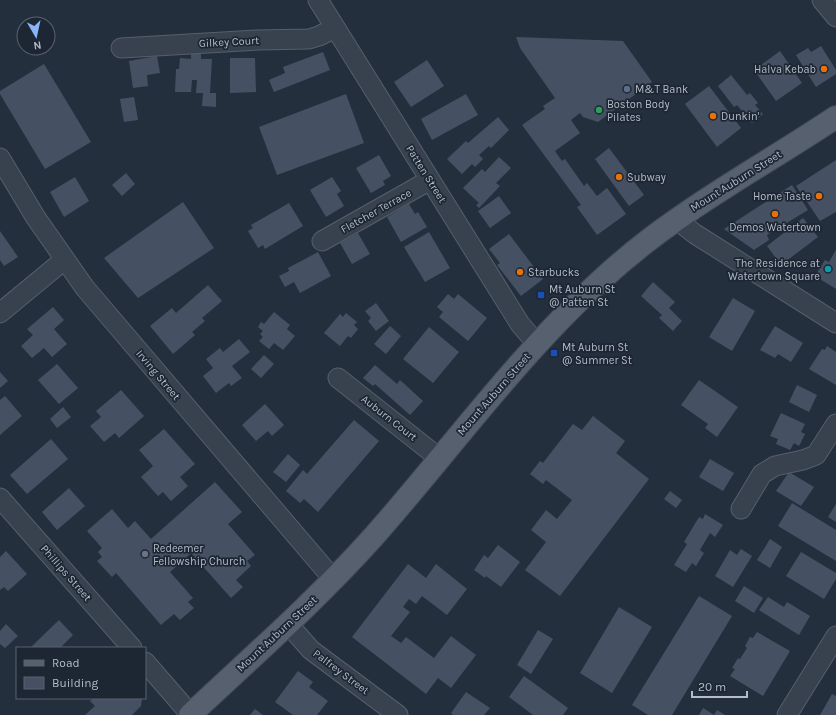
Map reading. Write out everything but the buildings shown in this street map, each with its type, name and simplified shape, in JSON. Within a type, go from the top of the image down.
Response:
[{"type":"main road","name":"Mount Auburn Street","points":[[191,715],[334,580],[376,534],[537,344],[598,283],[634,251],[678,218],[836,117]]},
{"type":"street","name":"Patten Street","points":[[318,0],[520,324],[537,344]]},
{"type":"street","points":[[822,0],[836,16]]},
{"type":"street","name":"Gilkey Court","points":[[120,48],[258,40],[309,39],[335,28]]},
{"type":"street","name":"Irving Street","points":[[0,158],[36,218],[64,260],[94,299],[334,580]]},
{"type":"street","name":"Fletcher Terrace","points":[[322,241],[430,180]]},
{"type":"street","points":[[678,218],[695,234],[836,323]]},
{"type":"street","points":[[0,313],[64,260]]},
{"type":"street","name":"Auburn Court","points":[[338,378],[440,458]]},
{"type":"street","points":[[741,509],[762,474],[775,466],[803,460],[816,455],[836,424]]},
{"type":"street","name":"Phillips Street","points":[[0,498],[131,647]]},
{"type":"street","name":"Palfrey Street","points":[[288,624],[311,650],[398,715]]},
{"type":"street","points":[[787,715],[831,656],[836,636]]},
{"type":"street","points":[[146,663],[191,715]]},
{"type":"place","name":"Halva Kebab","points":[[824,69]]},
{"type":"place","name":"M&T Bank","points":[[627,89]]},
{"type":"place","name":"Boston Body Pilates","points":[[599,110]]},
{"type":"place","name":"Dunkin'","points":[[713,116]]},
{"type":"place","name":"Subway","points":[[619,177]]},
{"type":"place","name":"Home Taste","points":[[819,196]]},
{"type":"place","name":"Demos Watertown","points":[[775,214]]},
{"type":"place","name":"The Residence at Watertown Square","points":[[828,269]]},
{"type":"place","name":"Starbucks","points":[[520,272]]},
{"type":"place","name":"Mt Auburn St @ Patten St","points":[[541,295]]},
{"type":"place","name":"Mt Auburn St @ Summer St","points":[[554,353]]},
{"type":"place","name":"Redeemer Fellowship Church","points":[[145,554]]}]
